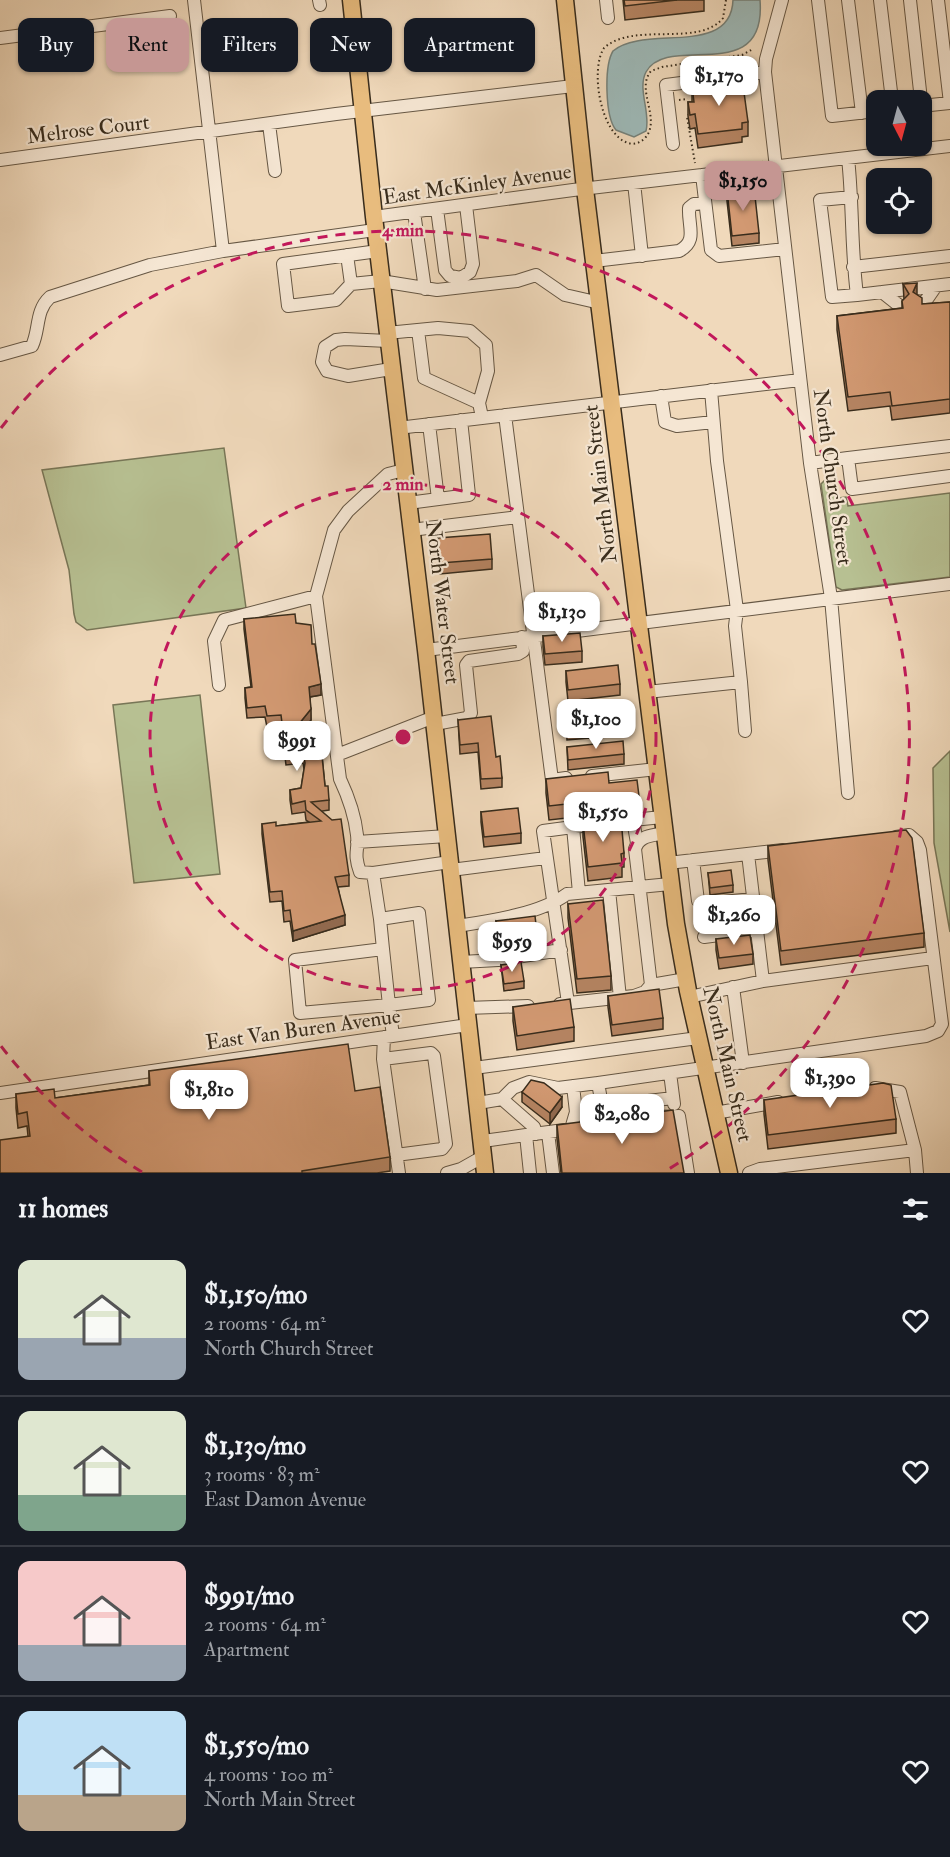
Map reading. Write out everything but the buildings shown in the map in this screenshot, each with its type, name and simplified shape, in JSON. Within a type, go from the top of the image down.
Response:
[{"type":"main road","name":"North Water Street","points":[[351,0],[374,224],[426,650],[485,1173]]},
{"type":"main road","name":"North Main Street","points":[[565,0],[585,189],[613,401],[670,884],[689,997],[729,1173]]},
{"type":"street","points":[[194,0],[223,251]]},
{"type":"street","points":[[606,0],[608,18]]},
{"type":"street","name":"North Church Street","points":[[782,0],[766,59],[765,72],[810,463],[831,598],[848,793]]},
{"type":"street","points":[[818,0],[832,116],[866,112]]},
{"type":"street","points":[[848,0],[862,112]]},
{"type":"street","points":[[880,0],[891,90]]},
{"type":"street","points":[[910,0],[920,90]]},
{"type":"street","points":[[932,104],[950,103],[938,0]]},
{"type":"street","points":[[0,38],[170,16]]},
{"type":"street","points":[[674,144],[666,85],[765,72]]},
{"type":"street","points":[[362,111],[573,86]]},
{"type":"street","name":"Melrose Court","points":[[0,160],[362,111]]},
{"type":"street","points":[[269,124],[275,171]]},
{"type":"street","name":"East McKinley Avenue","points":[[0,355],[32,346],[41,305],[50,297],[150,265],[374,224],[414,212],[585,189],[950,146]]},
{"type":"street","points":[[848,158],[852,197],[853,267],[857,295]]},
{"type":"street","points":[[702,175],[711,250],[714,254],[719,256],[785,249]]},
{"type":"street","points":[[634,183],[642,256]]},
{"type":"street","points":[[852,197],[820,200],[832,297],[950,284]]},
{"type":"street","points":[[594,261],[679,251],[687,247],[691,242],[689,208],[694,204],[705,203]]},
{"type":"street","points":[[461,283],[473,264],[466,205]]},
{"type":"street","points":[[437,209],[445,270],[461,283]]},
{"type":"street","points":[[414,212],[425,289]]},
{"type":"street","points":[[378,251],[283,264],[288,306],[336,300],[351,284],[381,281],[425,289],[461,283],[517,281],[536,275],[565,295],[600,303]]},
{"type":"street","points":[[347,255],[351,284]]},
{"type":"street","points":[[853,267],[950,256]]},
{"type":"street","points":[[921,304],[936,286]]},
{"type":"street","points":[[882,292],[901,308]]},
{"type":"street","points":[[418,330],[424,378],[479,403]]},
{"type":"street","points":[[391,369],[340,375],[327,371],[322,362],[325,347],[336,340],[388,337],[418,330],[470,331],[486,345],[488,371],[479,403],[482,417]]},
{"type":"street","points":[[398,428],[800,380]]},
{"type":"street","points":[[711,390],[737,610],[735,626],[745,731]]},
{"type":"street","points":[[662,396],[665,422],[677,426],[713,422]]},
{"type":"street","points":[[505,415],[518,517],[528,637],[552,780],[657,769]]},
{"type":"street","points":[[408,503],[469,495],[461,420]]},
{"type":"street","points":[[429,424],[438,499]]},
{"type":"street","points":[[810,463],[950,446]]},
{"type":"street","points":[[848,458],[852,489],[950,476]]},
{"type":"street","points":[[404,470],[388,474],[348,511],[334,530],[316,596],[340,779],[348,798],[357,842],[354,856],[360,872],[373,873],[546,858]]},
{"type":"street","points":[[411,530],[518,517]]},
{"type":"street","points":[[426,650],[950,584]]},
{"type":"street","points":[[219,685],[214,641],[224,620],[316,596]]},
{"type":"street","points":[[337,755],[434,720],[467,718],[471,713],[466,665],[469,661],[518,654],[523,651],[528,637]]},
{"type":"street","points":[[647,692],[741,682]]},
{"type":"street","points":[[633,820],[637,843],[638,887],[651,985]]},
{"type":"street","points":[[568,1003],[543,831],[633,820],[663,825]]},
{"type":"street","points":[[637,843],[663,825]]},
{"type":"street","points":[[573,827],[579,893]]},
{"type":"street","points":[[478,1103],[502,1100],[513,1088],[529,1082],[550,1087],[598,1083],[926,1036],[938,1031],[942,1024],[917,842],[909,835],[886,838]]},
{"type":"street","points":[[357,842],[447,836]]},
{"type":"street","points":[[668,863],[794,849]]},
{"type":"street","points":[[748,854],[764,981]]},
{"type":"street","points":[[693,860],[699,901],[707,904],[753,899]]},
{"type":"street","points":[[373,873],[389,1005],[388,1036],[383,1059],[399,1173]]},
{"type":"street","points":[[457,927],[555,903],[567,894],[670,884]]},
{"type":"street","points":[[609,890],[620,998]]},
{"type":"street","points":[[380,919],[419,913],[429,1000],[300,1013],[295,960],[383,949]]},
{"type":"street","points":[[704,937],[757,930]]},
{"type":"street","points":[[461,962],[498,960],[561,950]]},
{"type":"street","points":[[689,997],[764,981],[933,958]]},
{"type":"street","name":"East Van Buren Avenue","points":[[0,1093],[388,1036],[502,1009],[620,998],[645,992],[651,985],[686,979]]},
{"type":"street","points":[[733,987],[743,1063]]},
{"type":"street","points":[[474,1068],[698,1038]]},
{"type":"street","points":[[383,1059],[430,1053],[435,1056],[446,1144],[442,1149],[396,1155]]},
{"type":"street","points":[[670,1073],[675,1115],[681,1120],[688,1173]]},
{"type":"street","points":[[598,1083],[602,1105],[673,1098]]},
{"type":"street","points":[[447,1173],[461,1169],[483,1148],[537,1134],[576,1128],[573,1086]]},
{"type":"street","points":[[867,1089],[883,1088],[900,1092],[915,1150],[917,1173]]},
{"type":"street","points":[[502,1100],[534,1127],[553,1173]]},
{"type":"street","points":[[715,1113],[789,1101]]},
{"type":"street","points":[[644,1119],[675,1115]]},
{"type":"street","points":[[530,1173],[537,1134]]},
{"type":"street","points":[[749,1173],[760,1169],[915,1150]]},
{"type":"path","points":[[726,0],[723,18],[708,29],[624,38],[604,48],[598,69],[603,116],[616,137],[627,143],[638,143],[646,137],[651,127],[646,83],[651,71],[662,67],[742,55],[753,49]]},
{"type":"path","points":[[742,55],[742,61]]},
{"type":"path","points":[[676,100],[698,98]]},
{"type":"path","points":[[688,99],[688,125],[692,131],[695,163]]},
{"type":"path","points":[[679,126],[688,125]]},
{"type":"green space","points":[[224,448],[246,608],[87,630],[76,622],[69,570],[42,470]]},
{"type":"green space","points":[[833,472],[838,498],[846,497],[848,506],[950,493],[950,577],[842,590],[836,587],[821,484]]},
{"type":"green space","points":[[200,695],[220,874],[134,883],[113,705]]},
{"type":"green space","points":[[950,751],[950,932],[934,843],[933,768]]},
{"type":"water","points":[[733,0],[760,0],[758,27],[748,43],[733,51],[674,56],[658,61],[646,72],[644,79],[646,131],[634,137],[616,130],[612,123],[607,91],[608,68],[613,51],[627,43],[702,35],[718,29],[729,18]]}]
